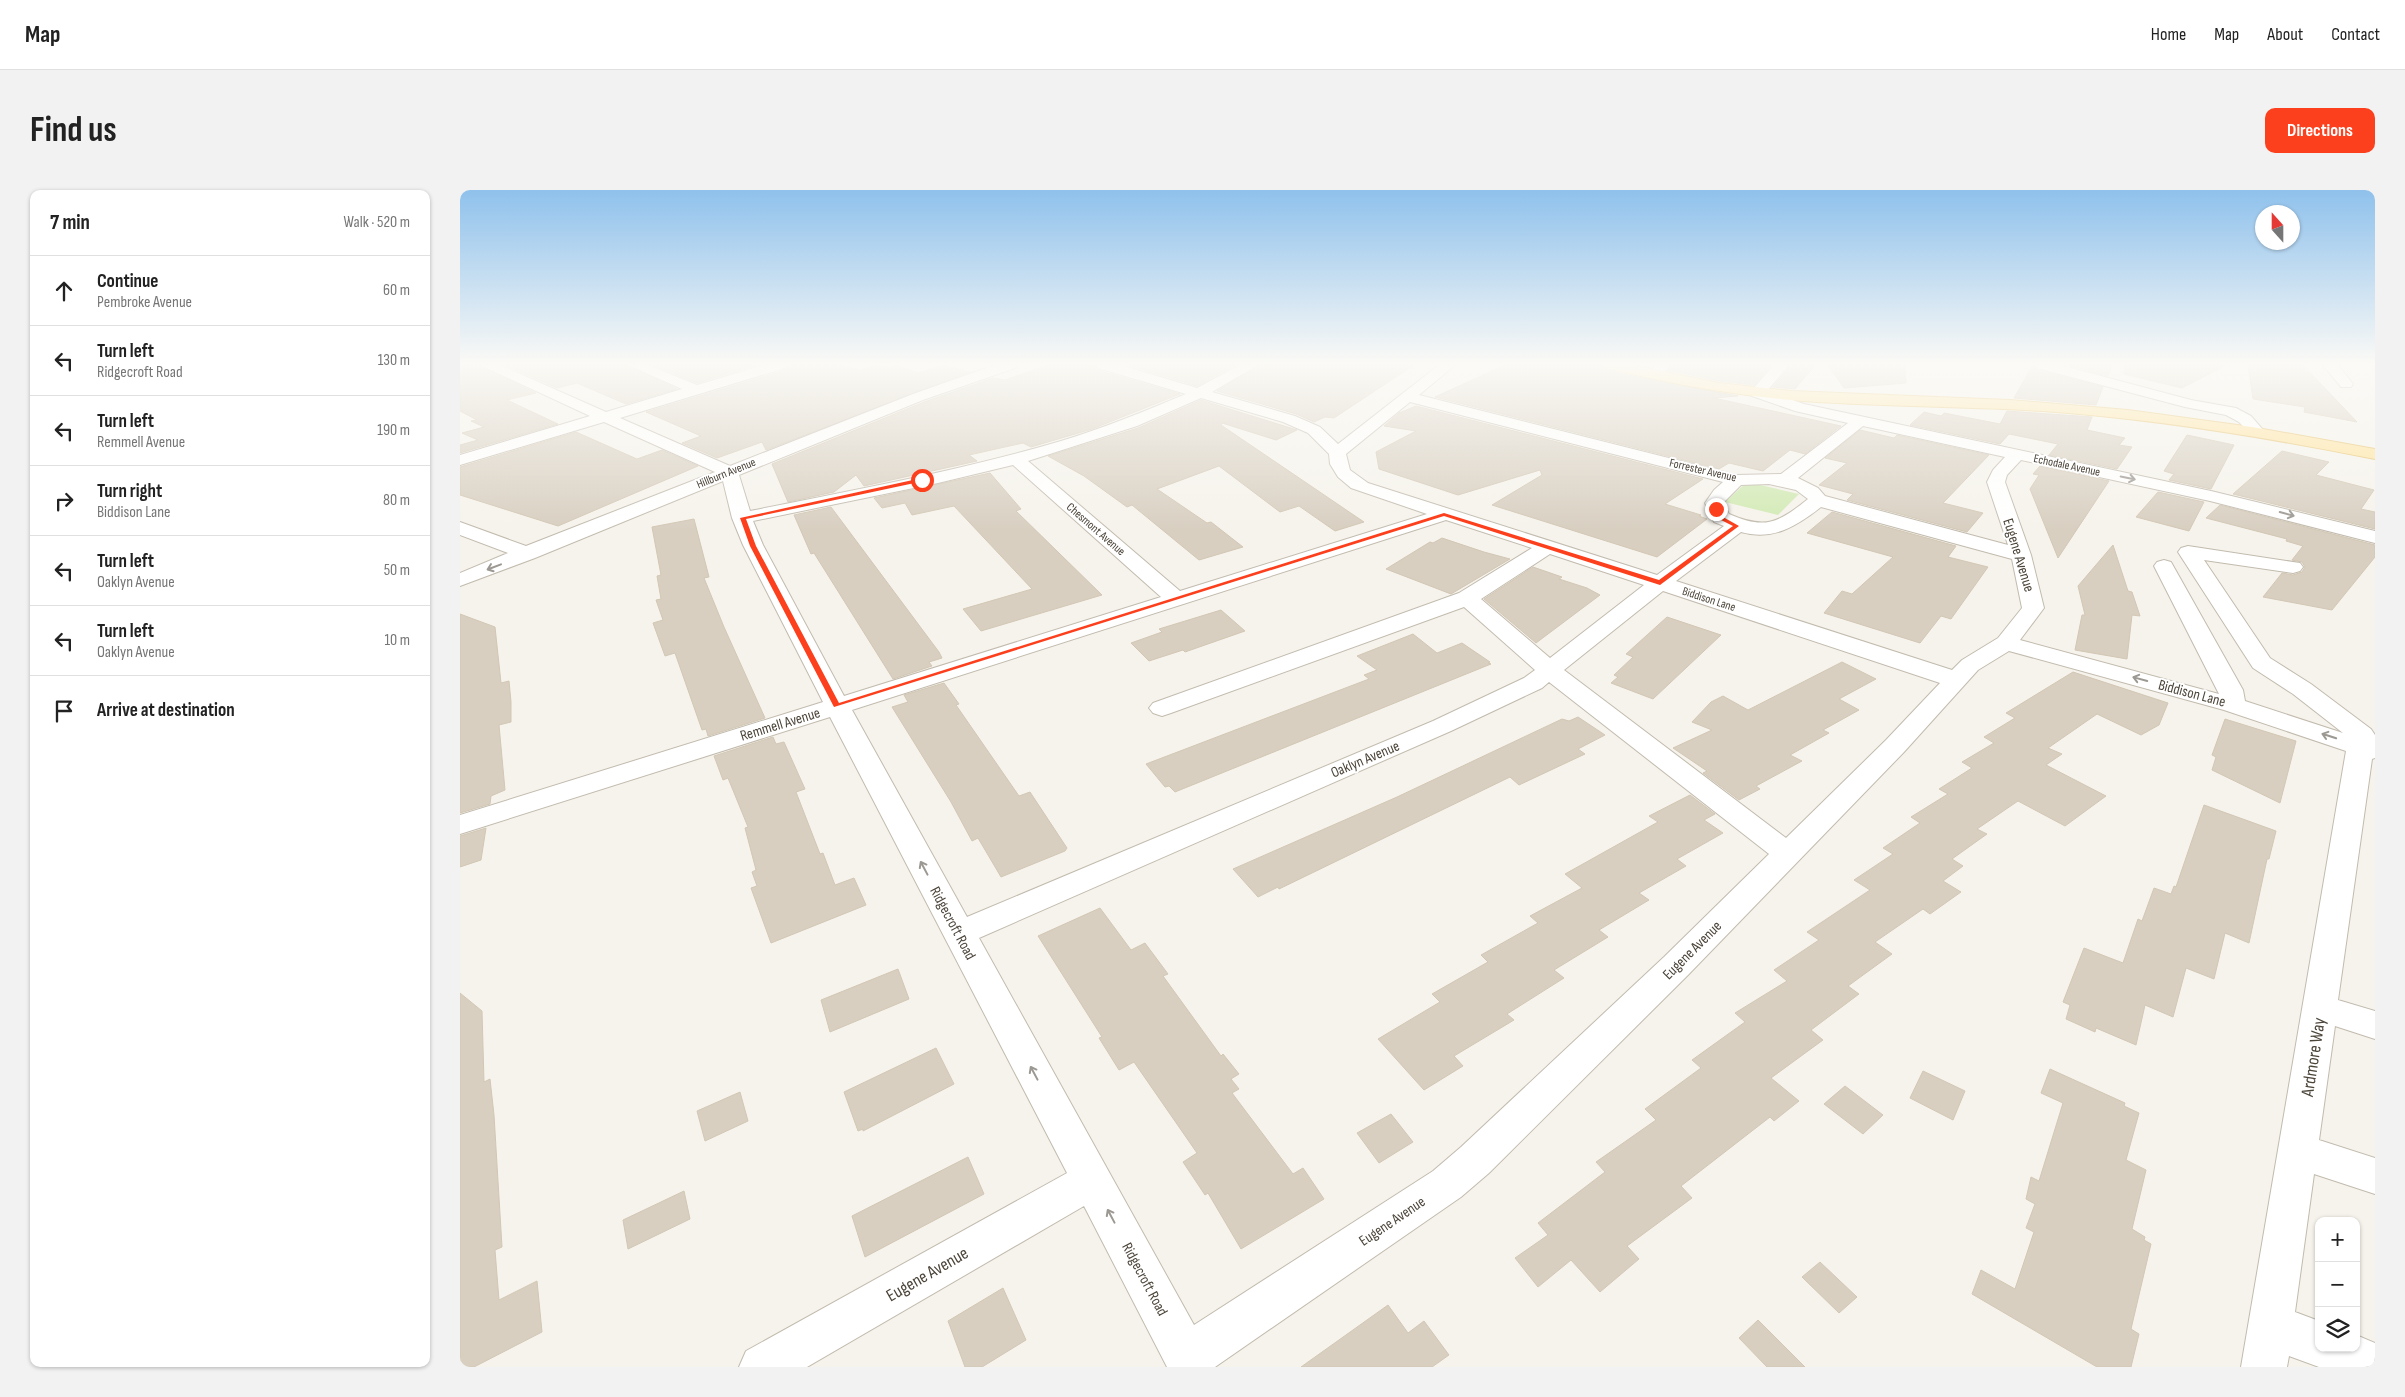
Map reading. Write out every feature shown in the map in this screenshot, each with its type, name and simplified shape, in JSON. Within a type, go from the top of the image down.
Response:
[{"type":"main road","points":[[2164,420],[2256,431],[2375,454]]},
{"type":"street","points":[[460,460],[596,420]]},
{"type":"street","points":[[613,420],[730,472]]},
{"type":"street","name":"Hillburn Avenue","points":[[460,580],[861,420]]},
{"type":"street","points":[[742,518],[1016,459],[1134,420]]},
{"type":"street","points":[[1286,420],[1303,425],[1323,437],[1337,453],[1379,420]]},
{"type":"street","name":"Forrester Avenue","points":[[1503,420],[1736,480],[1785,480],[1813,493],[1818,500],[2021,555]]},
{"type":"street","name":"Echodale Avenue","points":[[1855,420],[2211,496],[2375,537]]},
{"type":"street","points":[[2226,420],[2229,427]]},
{"type":"street","points":[[2244,420],[2256,431]]},
{"type":"street","points":[[1785,480],[1860,421]]},
{"type":"street","name":"Biddison Lane","points":[[1337,453],[1337,460],[1345,475],[1362,487],[1955,680]]},
{"type":"street","name":"Eugene Avenue","points":[[1190,1362],[1447,1184],[1536,1102],[1788,854],[1895,746],[1970,665],[2006,643],[2033,608],[2021,555],[1996,482],[1999,474],[2017,454]]},
{"type":"street","name":"Chesmont Avenue","points":[[1016,459],[1176,599]]},
{"type":"street","name":"Ridgecroft Road","points":[[730,472],[742,518],[753,546],[836,706],[1190,1362]]},
{"type":"street","points":[[1736,480],[1720,494],[1714,503],[1721,518],[1736,526],[1771,530],[1788,524],[1818,500]]},
{"type":"street","name":"Remmell Avenue","points":[[460,825],[1444,514]]},
{"type":"street","name":"Oaklyn Avenue","points":[[958,933],[1485,707],[1533,683],[1736,526]]},
{"type":"street","points":[[460,528],[528,554]]},
{"type":"street","points":[[1162,708],[1468,598],[1548,547]]},
{"type":"street","points":[[2293,567],[2188,552],[2261,663],[2302,689],[2362,735],[2368,749]]},
{"type":"street","points":[[2164,566],[2231,690],[2233,705]]},
{"type":"street","points":[[1468,598],[1550,671],[1788,854]]},
{"type":"street","name":"Biddison Lane","points":[[2006,643],[2233,705],[2368,749]]},
{"type":"street","name":"Ardmore Way","points":[[2267,1346],[2320,1008],[2368,749]]},
{"type":"street","points":[[2320,1008],[2375,1025]]},
{"type":"street","points":[[2298,1151],[2375,1176]]},
{"type":"street","name":"Eugene Avenue","points":[[762,1367],[1092,1180]]},
{"type":"street","points":[[2267,1346],[2315,1344]]},
{"type":"street","points":[[2339,1352],[2375,1366]]},
{"type":"green space","points":[[1747,482],[1799,494],[1778,515],[1725,502]]},
{"type":"building","points":[[549,420],[558,424],[460,453],[460,445],[478,440],[462,433],[484,427],[471,421]]},
{"type":"building","points":[[664,420],[845,420],[766,450],[762,442],[717,458],[682,443],[701,436]]},
{"type":"building","points":[[880,420],[1115,420],[1092,429],[1031,447],[1023,443],[969,455],[977,461],[864,486],[856,475],[834,492],[788,502],[772,464]]},
{"type":"building","points":[[1156,420],[1265,420],[1297,430],[1276,440],[1222,423],[1221,425],[1364,522],[1335,531],[1299,506],[1280,512],[1219,466],[1157,489],[1207,523],[1211,522],[1243,547],[1199,560],[1132,505],[1127,507],[1084,476],[1048,456],[1138,428]]},
{"type":"building","points":[[1391,420],[1471,420],[1703,479],[1665,504],[1701,515],[1699,516],[1707,519],[1657,557],[1492,505],[1542,475],[1540,470],[1458,495],[1379,469],[1376,452],[1416,431],[1384,426]]},
{"type":"building","points":[[1525,420],[1813,420],[1841,426],[1805,454],[1790,450],[1763,471],[1729,463],[1719,469]]},
{"type":"building","points":[[1915,420],[1979,420],[2000,424],[2002,420],[2091,420],[2087,430],[2125,438],[2119,445],[2132,447],[2117,469],[2049,455],[2058,444],[2009,434],[2000,444],[1910,425]]},
{"type":"building","points":[[1860,430],[1894,438],[1897,435],[1989,455],[1943,503],[1983,513],[1967,532],[1847,500],[1853,494],[1819,485],[1847,463],[1825,458]]},
{"type":"building","points":[[576,432],[637,459],[662,450],[698,466],[558,526],[460,495],[460,467]]},
{"type":"building","points":[[2187,435],[2234,445],[2211,489],[2169,480],[2174,474],[2164,471]]},
{"type":"building","points":[[2282,451],[2329,462],[2316,475],[2374,490],[2361,509],[2375,512],[2375,529],[2233,494]]},
{"type":"building","points":[[2040,466],[2109,481],[2058,558],[2030,489],[2039,475],[2033,474]]},
{"type":"building","points":[[990,473],[1021,509],[1016,511],[1102,595],[981,631],[963,609],[1032,589],[954,506],[912,515],[905,503],[882,508],[874,498]]},
{"type":"building","points":[[2158,492],[2204,502],[2189,531],[2136,517]]},
{"type":"building","points":[[2220,505],[2375,545],[2375,557],[2332,610],[2263,597],[2282,573],[2293,575],[2302,572],[2305,567],[2302,562],[2292,560],[2303,546],[2286,541],[2287,539],[2206,518]]},
{"type":"building","points":[[831,507],[939,652],[942,658],[929,662],[932,666],[893,679],[814,553],[811,554],[794,515]]},
{"type":"building","points":[[1832,512],[1956,546],[1948,557],[1988,567],[1951,619],[1941,616],[1920,643],[1824,613],[1842,591],[1852,594],[1893,557],[1807,533]]},
{"type":"building","points":[[694,519],[709,577],[704,578],[765,718],[708,736],[706,729],[702,730],[675,653],[665,656],[653,623],[663,620],[656,600],[661,599],[657,576],[661,575],[652,527]]},
{"type":"building","points":[[1442,538],[1510,559],[1451,594],[1386,569],[1430,542],[1433,543]]},
{"type":"building","points":[[2113,545],[2128,591],[2132,592],[2140,616],[2132,615],[2127,659],[2075,650],[2082,615],[2085,615],[2078,586]]},
{"type":"building","points":[[1533,567],[1562,577],[1559,579],[1587,588],[1600,595],[1536,643],[1484,599]]},
{"type":"building","points":[[1221,610],[1245,631],[1185,652],[1183,650],[1149,661],[1131,643],[1162,632],[1159,629]]},
{"type":"building","points":[[460,614],[495,627],[501,683],[509,681],[511,722],[499,725],[505,790],[491,796],[490,804],[460,813]]},
{"type":"building","points":[[1667,617],[1721,635],[1653,699],[1611,683],[1618,677],[1614,675],[1633,657],[1626,654]]},
{"type":"building","points":[[1413,634],[1437,653],[1462,643],[1491,664],[1175,792],[1169,786],[1165,787],[1146,764],[1369,679],[1364,675],[1377,670],[1357,656]]},
{"type":"building","points":[[1842,662],[1876,679],[1839,699],[1859,710],[1823,730],[1829,733],[1790,755],[1802,761],[1756,786],[1760,789],[1739,800],[1703,773],[1707,771],[1673,748],[1712,730],[1692,722],[1711,702],[1723,696],[1748,710]]},
{"type":"building","points":[[2073,672],[2168,703],[2159,725],[2141,735],[2097,714],[2048,748],[2062,754],[2046,765],[2106,796],[2065,826],[2018,801],[1977,829],[1987,834],[1952,859],[1963,866],[1943,881],[1961,892],[1930,914],[1923,909],[1875,942],[1892,954],[1848,986],[1859,994],[1811,1030],[1823,1040],[1771,1078],[1799,1101],[1774,1121],[1770,1117],[1681,1186],[1692,1198],[1627,1246],[1639,1259],[1600,1292],[1571,1260],[1538,1287],[1515,1258],[1548,1235],[1538,1223],[1605,1172],[1596,1162],[1656,1120],[1645,1109],[1701,1068],[1692,1060],[1745,1022],[1735,1013],[1787,981],[1774,970],[1819,940],[1807,932],[1870,890],[1854,880],[1893,854],[1883,848],[1920,823],[1911,817],[1948,794],[1939,789],[1972,768],[1962,762],[1994,743],[1984,737],[2015,718],[2006,713]]},
{"type":"building","points":[[944,683],[959,704],[956,705],[1019,796],[1030,792],[1067,848],[1065,851],[1001,877],[978,838],[972,841],[951,802],[892,707],[908,702],[904,695]]},
{"type":"building","points":[[1578,717],[1605,735],[1578,749],[1585,754],[1519,785],[1510,777],[1279,889],[1278,887],[1258,897],[1233,869],[1397,797],[1562,719],[1569,721]]},
{"type":"building","points":[[2225,719],[2296,741],[2280,803],[2212,770],[2216,757],[2212,755]]},
{"type":"building","points":[[773,737],[776,744],[784,742],[805,789],[796,792],[820,854],[823,853],[835,885],[854,878],[866,905],[771,943],[751,888],[757,886],[752,872],[756,870],[745,828],[748,827],[728,778],[723,780],[714,756]]},
{"type":"building","points":[[1690,795],[1715,814],[1704,820],[1723,833],[1677,859],[1686,866],[1639,893],[1649,900],[1599,930],[1608,937],[1554,970],[1564,978],[1507,1014],[1514,1020],[1454,1056],[1463,1066],[1424,1090],[1378,1039],[1440,1002],[1432,994],[1488,962],[1481,955],[1538,923],[1530,916],[1582,888],[1565,874],[1658,822],[1649,816]]},
{"type":"building","points":[[2204,805],[2276,831],[2269,859],[2267,859],[2249,943],[2225,933],[2214,979],[2186,968],[2173,1017],[2145,1005],[2136,1045],[2096,1028],[2095,1032],[2066,1019],[2070,1005],[2063,1002],[2084,948],[2123,963],[2138,919],[2142,921],[2154,888],[2171,894],[2174,886],[2176,887]]},
{"type":"building","points":[[486,828],[481,860],[460,867],[460,836]]},
{"type":"building","points":[[1100,908],[1131,950],[1145,943],[1168,974],[1163,976],[1221,1056],[1223,1054],[1239,1074],[1231,1079],[1239,1089],[1232,1093],[1293,1174],[1303,1168],[1324,1199],[1241,1249],[1208,1193],[1205,1195],[1183,1162],[1197,1153],[1134,1062],[1119,1070],[1099,1038],[1102,1037],[1038,936]]},
{"type":"building","points":[[898,969],[909,999],[830,1032],[821,1000]]},
{"type":"building","points":[[460,993],[482,1011],[484,1082],[490,1079],[502,1247],[495,1250],[499,1300],[537,1281],[542,1332],[474,1367],[460,1367]]},
{"type":"building","points":[[936,1048],[954,1084],[863,1131],[863,1129],[858,1131],[844,1092]]},
{"type":"building","points":[[2050,1069],[2125,1103],[2124,1106],[2139,1113],[2126,1160],[2146,1170],[2132,1229],[2145,1237],[2144,1240],[2151,1244],[2131,1329],[2139,1334],[2131,1367],[2097,1367],[1972,1294],[1981,1270],[2015,1289],[2034,1232],[2026,1228],[2035,1204],[2026,1199],[2031,1177],[2039,1181],[2063,1103],[2041,1093]]},
{"type":"building","points":[[1923,1071],[1965,1091],[1953,1120],[1910,1098]]},
{"type":"building","points":[[1845,1086],[1883,1115],[1863,1134],[1824,1104]]},
{"type":"building","points":[[740,1092],[748,1121],[705,1141],[697,1111]]},
{"type":"building","points":[[1391,1114],[1413,1142],[1379,1163],[1357,1133]]},
{"type":"building","points":[[968,1157],[984,1194],[865,1257],[852,1216]]},
{"type":"building","points":[[684,1191],[690,1219],[628,1249],[623,1220]]},
{"type":"building","points":[[1820,1262],[1857,1297],[1839,1313],[1802,1277]]},
{"type":"building","points":[[1003,1288],[1026,1340],[982,1367],[965,1367],[948,1321]]},
{"type":"building","points":[[1388,1305],[1408,1333],[1424,1321],[1449,1355],[1432,1367],[1301,1367]]},
{"type":"building","points":[[1758,1320],[1805,1367],[1767,1367],[1739,1338]]},
{"type":"route","points":[[922,480],[742,518],[753,546],[836,706],[1444,514],[1660,583],[1736,526],[1721,518],[1716,509]]}]
